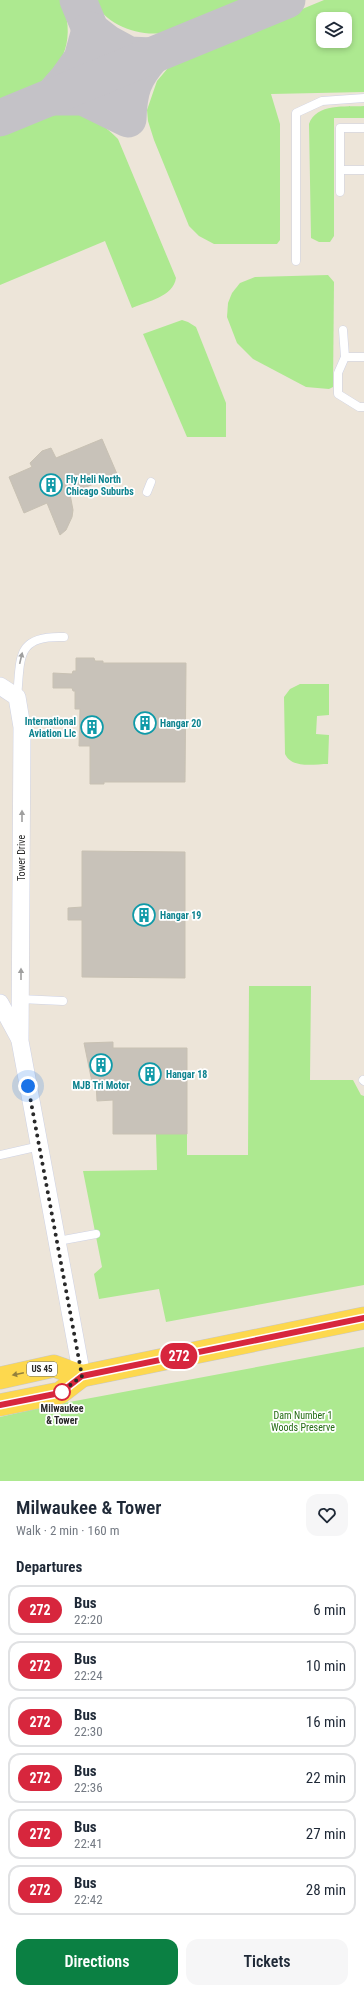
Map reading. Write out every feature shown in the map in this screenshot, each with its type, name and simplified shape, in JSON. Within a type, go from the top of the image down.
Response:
[{"type":"main road","points":[[0,1405],[60,1393],[82,1376],[364,1318]]},
{"type":"main road","name":"US 45","points":[[0,1378],[54,1366],[82,1376]]},
{"type":"street","points":[[0,686],[17,697]]},
{"type":"street","name":"Tower Drive","points":[[17,697],[22,727],[20,1041],[82,1376]]},
{"type":"street","name":"Tower Drive","points":[[0,1003],[20,1041]]},
{"type":"lane","points":[[296,261],[296,113],[322,101],[364,98]]},
{"type":"lane","points":[[340,192],[340,128],[364,128]]},
{"type":"lane","points":[[341,170],[364,170]]},
{"type":"lane","points":[[343,330],[345,357],[338,373],[338,394],[359,407],[364,407]]},
{"type":"lane","points":[[345,357],[364,357]]},
{"type":"lane","points":[[147,492],[151,482]]},
{"type":"lane","points":[[17,697],[20,662],[24,649],[29,642],[37,639],[64,637]]},
{"type":"lane","points":[[20,999],[63,1001]]},
{"type":"lane","points":[[0,1155],[40,1146]]},
{"type":"lane","points":[[58,1241],[96,1234]]},
{"type":"green space","points":[[0,0],[61,0],[68,26],[65,50],[53,71],[44,80],[32,88],[0,101]]},
{"type":"green space","points":[[94,0],[246,0],[168,32],[147,33],[125,28],[115,23],[106,17]]},
{"type":"green space","points":[[324,0],[364,0],[364,92],[271,94],[280,124],[280,240],[277,244],[214,244],[199,236],[189,226],[154,140],[148,121],[147,110],[157,81],[168,68],[186,57]]},
{"type":"green space","points":[[364,106],[364,118],[334,118],[334,236],[330,242],[319,242],[311,238],[309,124],[318,112],[325,109]]},
{"type":"green space","points":[[58,112],[76,114],[91,119],[105,127],[118,139],[176,278],[170,290],[159,298],[132,308],[105,241],[0,285],[0,134]]},
{"type":"green space","points":[[328,275],[334,282],[333,387],[329,389],[306,387],[253,359],[237,343],[227,317],[228,303],[232,293],[240,283],[255,277]]},
{"type":"green space","points":[[182,320],[196,327],[226,403],[226,437],[187,437],[143,334]]},
{"type":"green space","points":[[300,684],[329,684],[329,715],[317,716],[316,734],[329,735],[328,764],[298,764],[288,759],[285,754],[284,697],[290,689]]},
{"type":"green space","points":[[249,986],[311,986],[310,1080],[353,1080],[361,1095],[364,1096],[364,1285],[166,1322],[159,1289],[99,1299],[94,1274],[102,1267],[83,1171],[157,1170],[156,1134],[187,1134],[187,1155],[248,1155]]},
{"type":"green space","name":"Dam Number 1 Woods Preserve","points":[[364,1347],[364,1481],[0,1481],[0,1417],[48,1406]]},
{"type":"building","name":"Fly Heli North Chicago Suburbs","points":[[102,439],[117,474],[70,494],[73,510],[72,517],[66,530],[60,535],[47,503],[24,513],[9,477],[32,467],[30,463],[42,451],[51,448],[56,458]]},
{"type":"building","name":"Hangar 20","points":[[76,658],[94,658],[95,661],[103,661],[103,663],[186,663],[185,782],[104,782],[104,784],[90,784],[90,746],[79,746],[80,709],[75,709],[75,691],[73,691],[72,688],[53,688],[53,673],[72,674],[73,671],[76,671]]},
{"type":"building","name":"Hangar 19","points":[[82,851],[185,852],[185,978],[82,977],[82,920],[68,920],[68,908],[82,907]]},
{"type":"building","name":"Hangar 18","points":[[113,1042],[113,1048],[187,1048],[187,1134],[113,1134],[113,1100],[97,1101],[96,1082],[92,1082],[84,1043]]},
{"type":"taxiway","points":[[78,0],[100,53]]},
{"type":"taxiway","points":[[0,118],[287,0]]},
{"type":"taxiway","points":[[90,30],[107,43],[129,55],[152,56],[140,71],[133,85],[128,119],[83,97],[52,97],[67,80],[82,59],[90,30]]},
{"type":"bus line","name":"272","points":[[0,1405],[60,1393],[82,1376],[364,1318]]},
{"type":"place","name":"Fly Heli North Chicago Suburbs","points":[[51,485]]},
{"type":"place","name":"Hangar 20","points":[[145,723]]},
{"type":"place","name":"International Aviation Llc","points":[[92,727]]},
{"type":"place","name":"Hangar 19","points":[[144,915]]},
{"type":"place","name":"MJB Tri Motor","points":[[101,1065]]},
{"type":"place","name":"Hangar 18","points":[[150,1074]]},
{"type":"place","name":"Milwaukee & Tower","points":[[62,1392]]},
{"type":"route","points":[[28,1086],[82,1376],[60,1393],[62,1392]]}]
